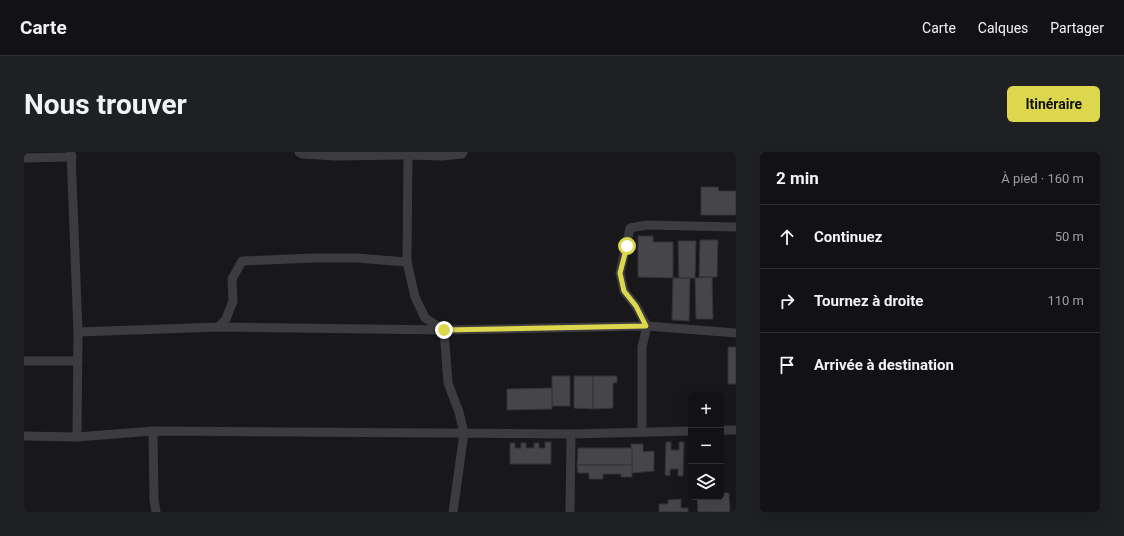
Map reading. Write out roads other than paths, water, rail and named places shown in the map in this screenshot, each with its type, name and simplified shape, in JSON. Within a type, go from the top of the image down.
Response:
[{"type":"street","points":[[299,152],[302,154],[335,156],[442,156],[462,154],[463,152]]},
{"type":"street","points":[[24,158],[71,155],[78,332],[77,437]]},
{"type":"street","points":[[408,155],[406,262],[415,298],[425,318],[444,330]]},
{"type":"street","points":[[642,432],[642,347],[646,326],[636,306],[624,291],[620,273],[630,228],[647,225],[736,227]]},
{"type":"street","points":[[219,327],[226,319],[233,301],[232,279],[242,261],[356,258],[406,262]]},
{"type":"street","points":[[78,332],[219,327],[444,330],[646,326],[736,333]]},
{"type":"street","points":[[444,330],[448,383],[459,412],[464,433],[453,512]]},
{"type":"street","points":[[24,361],[78,361]]},
{"type":"street","points":[[724,430],[736,430]]},
{"type":"street","points":[[24,436],[77,437],[153,431],[571,434],[688,431]]},
{"type":"street","points":[[153,431],[154,499],[156,512]]},
{"type":"street","points":[[570,512],[571,434]]}]
